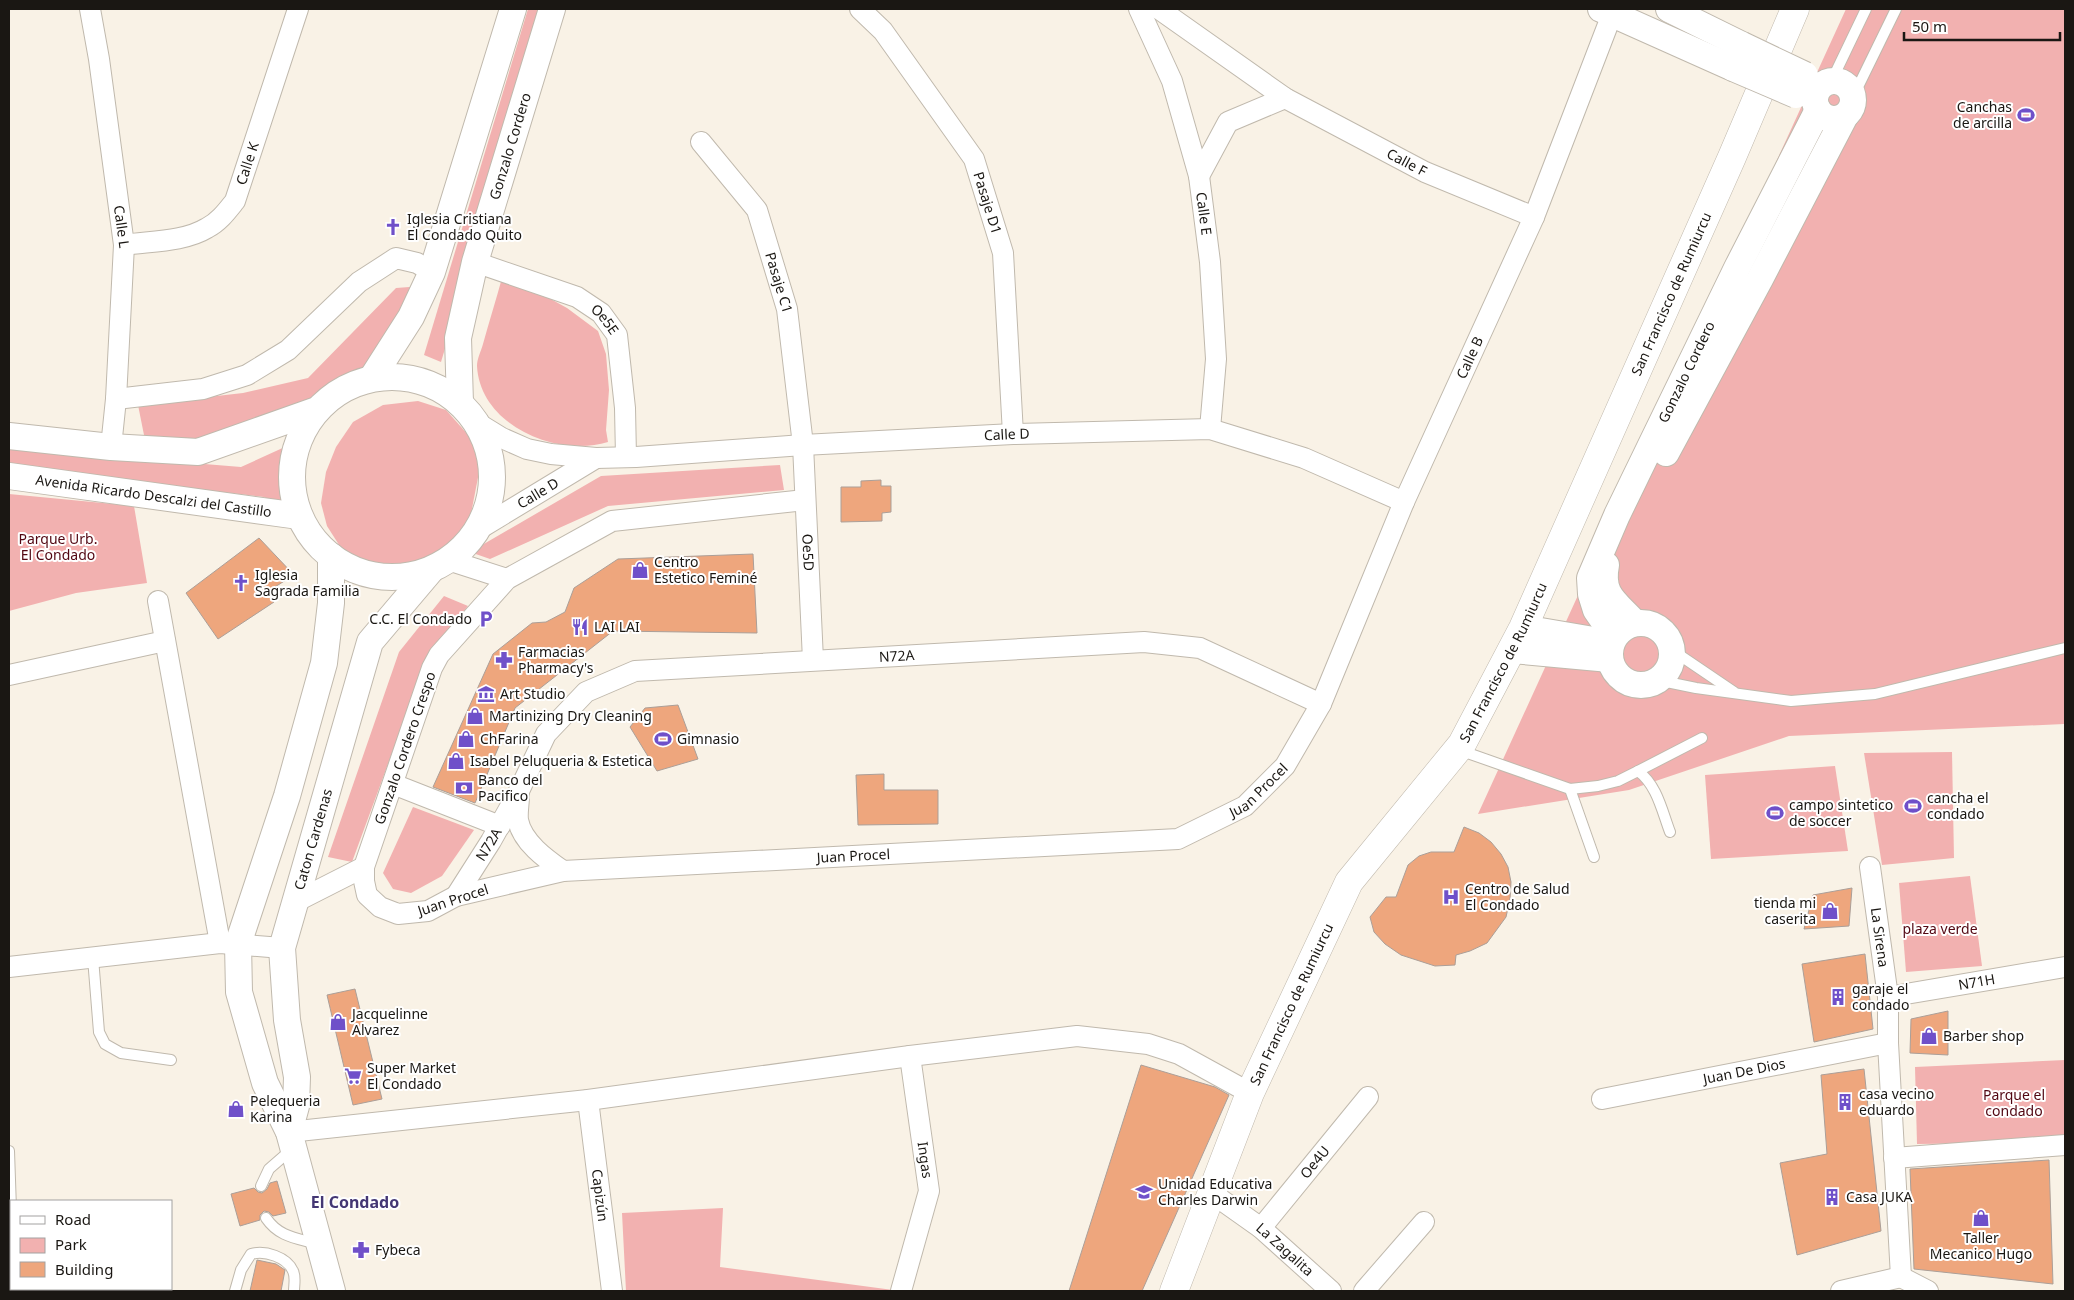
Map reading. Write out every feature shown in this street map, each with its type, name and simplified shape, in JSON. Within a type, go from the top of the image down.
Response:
[{"type":"main road","name":"San Francisco de Rumiurcu","points":[[1174,1291],[1213,1194],[1250,1093],[1349,882],[1458,749],[1518,639],[1724,176],[1795,9]]},
{"type":"street","name":"Calle L","points":[[90,9],[99,59],[124,245],[116,399],[111,447]]},
{"type":"street","name":"Calle K","points":[[124,245],[189,236],[208,228],[224,216],[235,201],[298,9]]},
{"type":"street","points":[[372,378],[411,317],[432,272],[513,9]]},
{"type":"street","name":"Gonzalo Cordero","points":[[468,412],[458,338],[475,262],[552,9]]},
{"type":"street","name":"Pasaje D1","points":[[860,9],[883,31],[974,159],[1003,253],[1013,434]]},
{"type":"street","name":"Calle E","points":[[1139,9],[1172,81],[1199,176],[1210,262],[1216,359],[1210,429]]},
{"type":"street","name":"Calle F","points":[[1159,9],[1285,98],[1425,172],[1534,217]]},
{"type":"street","points":[[1669,9],[1738,56]]},
{"type":"street","points":[[1609,10],[1738,56],[1815,92],[1845,85],[1849,107],[1830,119],[1823,116],[1815,92]]},
{"type":"street","name":"Calle B","points":[[1320,704],[1404,502],[1534,217],[1609,10]]},
{"type":"street","name":"Gonzalo Cordero","points":[[1749,274],[1815,92]]},
{"type":"street","points":[[1199,176],[1228,122],[1285,98]]},
{"type":"street","name":"Gonzalo Cordero","points":[[1617,640],[1596,610],[1591,594],[1590,578],[1617,515],[1749,274],[1849,107]]},
{"type":"street","name":"Pasaje C1","points":[[701,142],[757,210],[787,309],[803,445]]},
{"type":"street","points":[[116,399],[203,389],[247,375],[288,350],[359,282],[396,258],[417,263],[432,272]]},
{"type":"street","name":"Oe5E","points":[[475,262],[577,297],[602,314],[617,335],[625,408],[626,457]]},
{"type":"street","points":[[9,436],[111,447],[198,452],[314,411],[340,390],[372,378],[404,377],[434,385],[468,412],[491,456],[492,494],[479,529]]},
{"type":"street","points":[[314,411],[297,440],[290,474],[299,516],[315,543],[331,556],[374,576],[403,577],[440,565],[508,579]]},
{"type":"street","name":"Calle D","points":[[468,412],[502,438],[527,449],[551,454],[596,458],[1013,434],[1210,429],[1304,458],[1404,502]]},
{"type":"street","name":"Oe5D","points":[[803,445],[813,660]]},
{"type":"street","name":"Calle D","points":[[479,529],[596,458]]},
{"type":"street","name":"Avenida Ricardo Descalzi del Castillo","points":[[9,476],[299,516]]},
{"type":"street","name":"Gonzalo Cordero Crespo","points":[[364,867],[432,668],[439,655],[508,579],[612,520],[805,500]]},
{"type":"street","name":"Caton Cardenas","points":[[291,1140],[296,1106],[297,1077],[287,1020],[282,948],[370,642],[440,565],[479,529]]},
{"type":"street","points":[[229,944],[287,796],[325,660],[331,603],[331,556]]},
{"type":"street","points":[[158,601],[238,992],[265,1083],[291,1140],[332,1291]]},
{"type":"street","points":[[1518,639],[1617,640],[1647,623],[1659,628],[1668,638],[1672,650],[1671,662],[1666,673],[1656,680],[1645,684],[1633,684],[1622,679],[1614,670],[1617,640]]},
{"type":"street","points":[[9,675],[165,641]]},
{"type":"street","name":"N72A","points":[[456,896],[500,826],[546,734],[586,692],[635,671],[1144,642],[1200,648],[1320,704]]},
{"type":"street","points":[[316,692],[353,702]]},
{"type":"street","name":"Juan Procel","points":[[364,867],[364,882],[367,895],[380,907],[398,914],[428,911],[456,896],[563,871],[1178,839],[1246,806],[1285,766],[1320,704]]},
{"type":"street","points":[[392,784],[500,826]]},
{"type":"street","name":"N72A","points":[[519,791],[518,820],[528,840],[541,856],[563,871]]},
{"type":"street","points":[[287,796],[323,807]]},
{"type":"street","points":[[297,901],[364,867]]},
{"type":"street","name":"La Sirena","points":[[1870,867],[1888,997],[1888,1043],[1900,1277]]},
{"type":"street","points":[[9,967],[229,944],[282,948]]},
{"type":"street","name":"N71H","points":[[1888,997],[2065,967]]},
{"type":"street","points":[[291,1140],[910,1056],[1077,1036],[1148,1044],[1179,1054],[1250,1093]]},
{"type":"street","name":"Juan De Dios","points":[[1602,1099],[1888,1043]]},
{"type":"street","name":"Ingas","points":[[901,1291],[929,1191],[910,1056]]},
{"type":"street","name":"Oe4U","points":[[1261,1228],[1368,1096]]},
{"type":"street","name":"Capizún","points":[[588,1100],[612,1291]]},
{"type":"street","points":[[1894,1158],[2065,1145]]},
{"type":"street","name":"La Zagalita","points":[[1213,1194],[1261,1228],[1319,1287]]},
{"type":"street","points":[[1364,1291],[1424,1222]]},
{"type":"street","points":[[1841,1291],[1900,1277],[1928,1291]]},
{"type":"lane","points":[[1815,92],[1866,9]]},
{"type":"lane","points":[[1849,107],[1896,9]]},
{"type":"lane","points":[[1656,680],[1791,701],[1875,694],[2065,648]]},
{"type":"lane","points":[[1672,650],[1737,694]]},
{"type":"lane","points":[[1458,749],[1570,789],[1598,786],[1618,781],[1702,738]]},
{"type":"lane","points":[[1638,771],[1647,777],[1670,832]]},
{"type":"lane","points":[[1570,789],[1594,857]]},
{"type":"lane","points":[[93,958],[99,1032],[105,1044],[121,1053],[171,1060]]},
{"type":"lane","points":[[261,1186],[269,1169],[291,1140]]},
{"type":"lane","points":[[9,1151],[11,1200]]},
{"type":"lane","points":[[266,1218],[273,1228],[285,1235],[319,1245]]},
{"type":"lane","points":[[236,1291],[246,1259],[251,1254],[262,1253],[283,1259],[289,1264],[294,1274],[294,1291]]},
{"type":"green space","points":[[528,9],[546,9],[441,362],[424,355]]},
{"type":"green space","points":[[1846,9],[2065,9],[2065,729],[2064,724],[1789,736],[1629,790],[1478,814]]},
{"type":"green space","points":[[502,278],[527,286],[567,308],[598,331],[606,354],[609,390],[606,430],[608,442],[588,446],[544,441],[524,432],[506,420],[491,405],[481,387],[477,363]]},
{"type":"green space","points":[[423,286],[368,365],[311,407],[197,443],[145,440],[138,405],[243,393],[308,378],[396,288]]},
{"type":"green space","points":[[418,401],[446,410],[470,437],[480,467],[470,519],[443,550],[416,565],[387,568],[359,561],[341,548],[327,526],[321,503],[326,472],[336,447],[353,422],[383,405]]},
{"type":"green space","points":[[287,446],[280,488],[284,508],[264,497],[9,467],[9,448],[241,467]]},
{"type":"green space","points":[[780,465],[784,490],[608,506],[490,559],[470,552],[601,476]]},
{"type":"green space","name":"Parque Urb. El Condado","points":[[9,494],[134,506],[147,583],[76,593],[9,611]]},
{"type":"green space","points":[[444,596],[468,606],[428,655],[352,862],[328,857],[399,652]]},
{"type":"green space","name":"cancha el condado","points":[[1952,752],[1954,858],[1882,865],[1864,753]]},
{"type":"green space","name":"campo sintetico de soccer","points":[[1835,766],[1848,851],[1711,859],[1705,775]]},
{"type":"green space","points":[[413,807],[474,830],[442,876],[411,893],[393,889],[383,873]]},
{"type":"green space","name":"plaza verde","points":[[1970,876],[1982,966],[1906,972],[1899,883]]},
{"type":"green space","name":"Parque el condado","points":[[2065,1060],[2065,1142],[1917,1144],[1915,1067]]},
{"type":"green space","points":[[723,1208],[720,1267],[893,1291],[626,1291],[622,1213]]},
{"type":"building","points":[[881,480],[881,486],[891,486],[891,512],[882,513],[882,521],[841,522],[841,487],[861,487],[861,481]]},
{"type":"building","name":"Iglesia Sagrada Familia","points":[[259,538],[294,575],[270,590],[274,602],[218,639],[186,593]]},
{"type":"building","points":[[753,554],[757,633],[613,631],[515,708],[475,803],[433,787],[493,654],[532,623],[546,622],[565,612],[574,588],[618,559]]},
{"type":"building","name":"Gimnasio","points":[[678,705],[698,759],[657,771],[630,727],[645,708]]},
{"type":"building","points":[[884,774],[884,790],[938,790],[938,824],[858,825],[856,775]]},
{"type":"building","name":"Centro de Salud El Condado","points":[[1464,827],[1479,833],[1491,842],[1501,854],[1508,867],[1511,882],[1506,917],[1487,943],[1456,955],[1455,965],[1435,966],[1401,955],[1385,944],[1374,932],[1370,917],[1386,897],[1396,897],[1408,865],[1419,856],[1431,852],[1454,852]]},
{"type":"building","name":"tienda mi caserita","points":[[1852,888],[1849,926],[1804,929],[1813,895]]},
{"type":"building","name":"garaje el condado","points":[[1865,954],[1873,1029],[1814,1042],[1802,964]]},
{"type":"building","points":[[355,989],[382,1099],[353,1105],[327,995]]},
{"type":"building","name":"Barber shop","points":[[1948,1011],[1948,1055],[1910,1053],[1911,1019]]},
{"type":"building","name":"Unidad Educativa Charles Darwin","points":[[1141,1065],[1215,1087],[1229,1095],[1142,1291],[1069,1291]]},
{"type":"building","name":"Casa JUKA","points":[[1864,1069],[1881,1231],[1797,1255],[1780,1163],[1827,1154],[1821,1075]]},
{"type":"building","name":"Taller Mecanico Hugo","points":[[2049,1160],[2053,1284],[1914,1269],[1910,1169]]},
{"type":"building","points":[[277,1181],[286,1213],[273,1216],[269,1212],[264,1211],[260,1215],[260,1220],[240,1226],[231,1194],[254,1188],[262,1193],[270,1183]]},
{"type":"building","points":[[257,1260],[276,1264],[285,1270],[281,1291],[250,1291]]},
{"type":"place","name":"Canchas de arcilla","points":[[2026,115]]},
{"type":"place","name":"Iglesia Cristiana El Condado Quito","points":[[393,227]]},
{"type":"place","name":"Centro Estetico Feminé","points":[[640,570]]},
{"type":"place","name":"Iglesia Sagrada Familia","points":[[241,583]]},
{"type":"place","name":"C.C. El Condado","points":[[486,619]]},
{"type":"place","name":"LAI LAI","points":[[580,627]]},
{"type":"place","name":"Farmacias Pharmacy's","points":[[504,660]]},
{"type":"place","name":"Art Studio","points":[[486,694]]},
{"type":"place","name":"Martinizing Dry Cleaning","points":[[475,716]]},
{"type":"place","name":"ChFarina","points":[[466,739]]},
{"type":"place","name":"Gimnasio","points":[[663,739]]},
{"type":"place","name":"Isabel Peluqueria & Estetica","points":[[456,761]]},
{"type":"place","name":"Banco del Pacifico","points":[[464,788]]},
{"type":"place","name":"cancha el condado","points":[[1913,806]]},
{"type":"place","name":"campo sintetico de soccer","points":[[1775,813]]},
{"type":"place","name":"Centro de Salud El Condado","points":[[1451,897]]},
{"type":"place","name":"tienda mi caserita","points":[[1830,911]]},
{"type":"place","name":"garaje el condado","points":[[1838,997]]},
{"type":"place","name":"Jacquelinne Alvarez","points":[[338,1022]]},
{"type":"place","name":"Barber shop","points":[[1929,1036]]},
{"type":"place","name":"Super Market El Condado","points":[[353,1076]]},
{"type":"place","name":"casa vecino eduardo","points":[[1845,1102]]},
{"type":"place","name":"Pelequeria Karina","points":[[236,1109]]},
{"type":"place","name":"Unidad Educativa Charles Darwin","points":[[1144,1192]]},
{"type":"place","name":"Casa JUKA","points":[[1832,1197]]},
{"type":"place","name":"Taller Mecanico Hugo","points":[[1981,1218]]},
{"type":"place","name":"Fybeca","points":[[361,1250]]},
{"type":"district","name":"El Condado","points":[[355,1202]]}]
